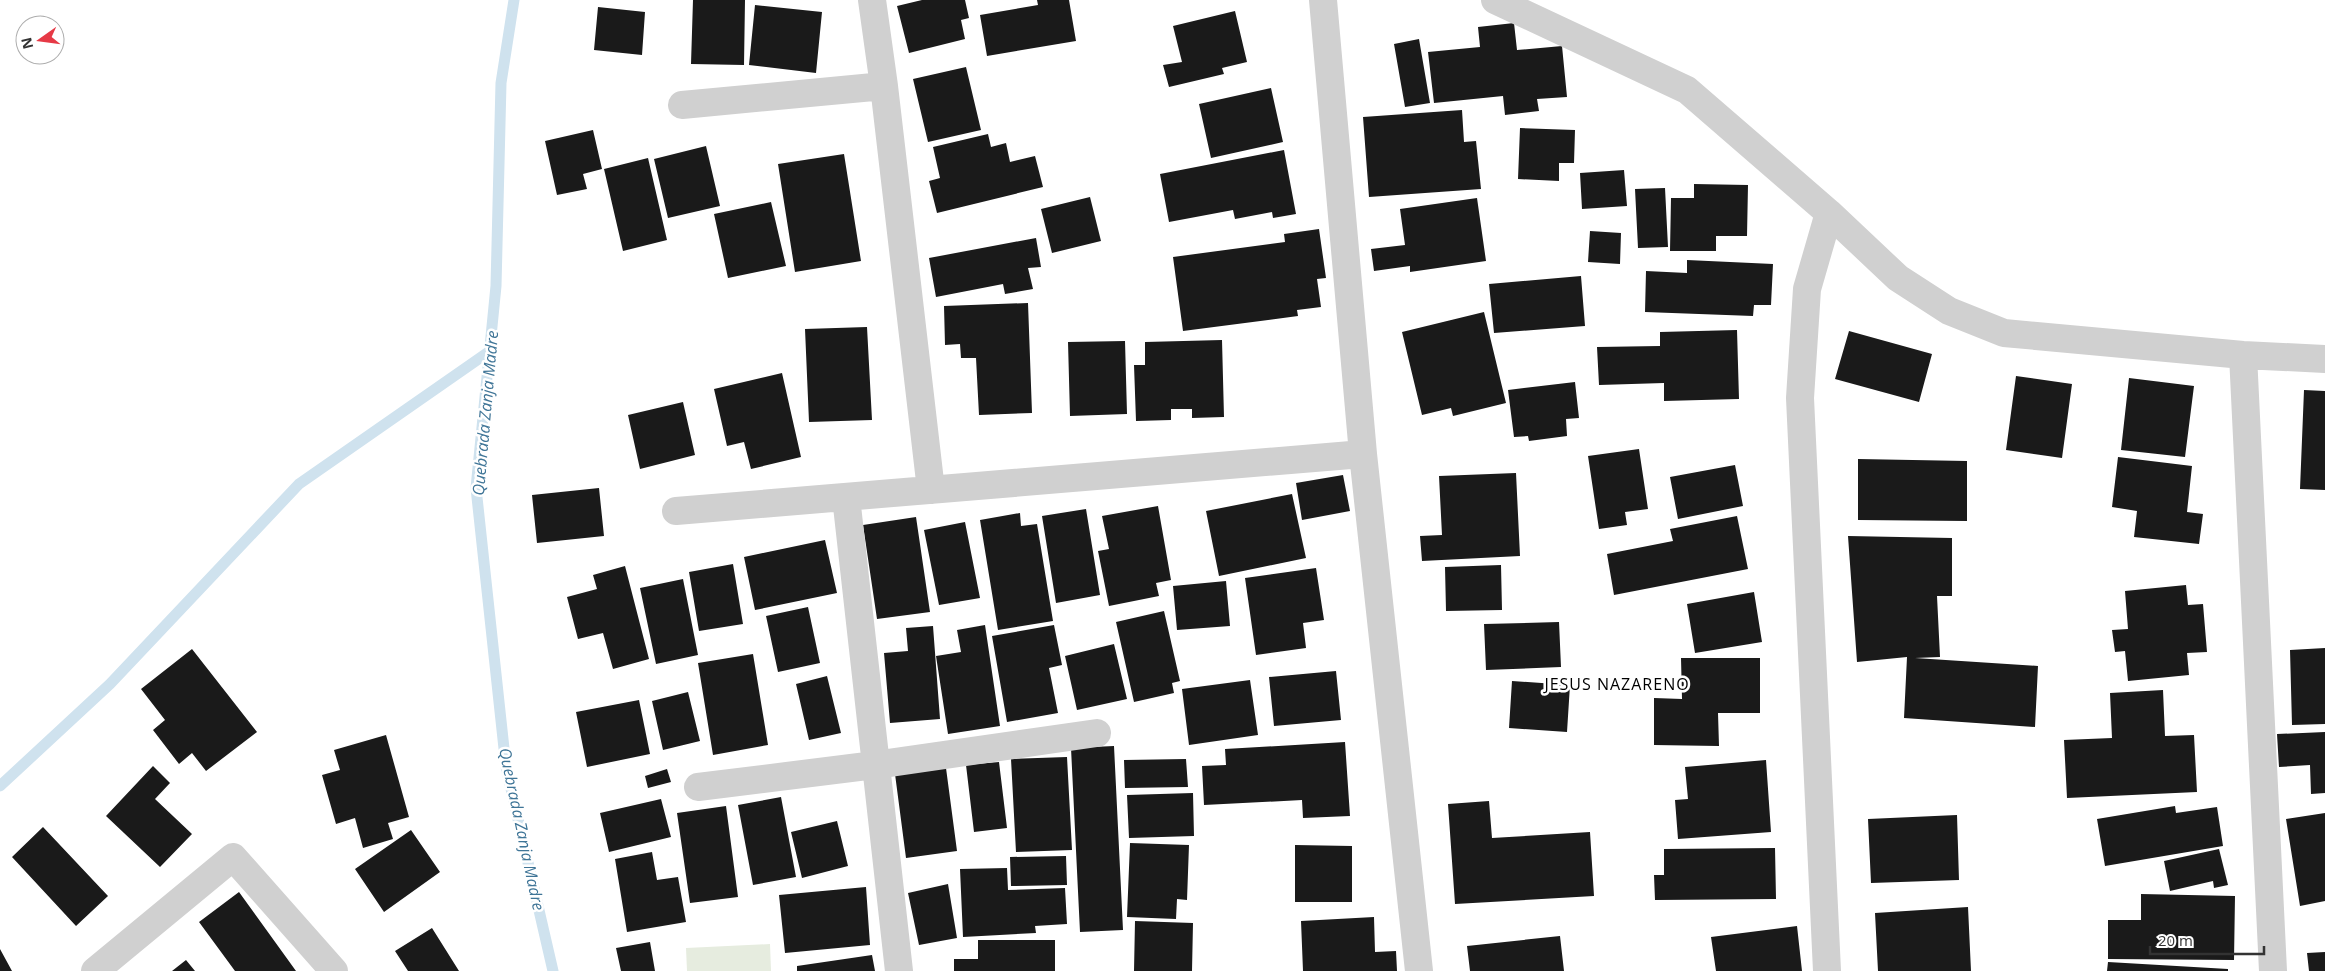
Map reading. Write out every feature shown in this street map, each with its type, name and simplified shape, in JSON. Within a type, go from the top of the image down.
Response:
[{"type":"street","points":[[872,0],[884,86],[931,490]]},
{"type":"street","points":[[1323,0],[1363,454],[1419,971]]},
{"type":"street","points":[[1495,0],[1687,90],[1829,214],[1898,278],[1949,311],[2004,332],[2243,355],[2325,358]]},
{"type":"street","points":[[682,105],[884,86]]},
{"type":"street","points":[[1827,971],[1800,398],[1807,289],[1829,214]]},
{"type":"street","points":[[2243,355],[2273,971]]},
{"type":"street","points":[[676,511],[1363,454]]},
{"type":"street","points":[[846,497],[899,971]]},
{"type":"street","points":[[698,787],[876,765],[1097,733]]},
{"type":"street","points":[[95,971],[233,857],[334,971]]},
{"type":"shaded area","points":[[770,944],[771,971],[687,971],[686,948]]},
{"type":"building","points":[[693,0],[745,0],[744,65],[691,64]]},
{"type":"building","points":[[922,0],[965,0],[969,18],[961,20],[965,39],[909,53],[897,6]]},
{"type":"building","points":[[1037,0],[1069,0],[1076,41],[987,56],[980,15],[1038,5]]},
{"type":"building","points":[[755,5],[822,12],[816,73],[749,65]]},
{"type":"building","points":[[598,7],[645,12],[642,55],[594,50]]},
{"type":"building","points":[[1235,11],[1247,62],[1222,68],[1224,74],[1169,87],[1163,65],[1182,62],[1173,26]]},
{"type":"building","points":[[1514,23],[1517,50],[1562,46],[1567,97],[1537,99],[1539,111],[1505,115],[1503,96],[1434,103],[1428,52],[1480,47],[1478,27]]},
{"type":"building","points":[[1419,39],[1430,103],[1405,107],[1394,44]]},
{"type":"building","points":[[966,67],[981,130],[928,142],[913,79]]},
{"type":"building","points":[[1271,88],[1283,142],[1211,158],[1199,104]]},
{"type":"building","points":[[1462,110],[1464,142],[1476,141],[1481,189],[1369,197],[1363,117]]},
{"type":"building","points":[[1520,128],[1575,130],[1574,163],[1559,163],[1559,181],[1518,179]]},
{"type":"building","points":[[593,130],[602,169],[583,174],[587,189],[557,195],[545,141]]},
{"type":"building","points":[[988,134],[991,147],[1006,143],[1010,162],[1035,156],[1043,187],[937,213],[929,181],[940,178],[933,147]]},
{"type":"building","points":[[706,146],[720,206],[668,218],[654,159]]},
{"type":"building","points":[[1284,150],[1296,214],[1273,218],[1272,212],[1235,219],[1233,210],[1169,222],[1160,174]]},
{"type":"building","points":[[844,154],[861,261],[795,272],[778,164]]},
{"type":"building","points":[[648,158],[667,240],[623,251],[604,169]]},
{"type":"building","points":[[1624,170],[1627,206],[1582,209],[1580,173]]},
{"type":"building","points":[[1694,184],[1748,185],[1747,236],[1716,236],[1716,251],[1670,251],[1671,198],[1694,198]]},
{"type":"building","points":[[1665,188],[1668,247],[1638,248],[1635,189]]},
{"type":"building","points":[[1090,197],[1101,241],[1052,253],[1041,209]]},
{"type":"building","points":[[1477,198],[1486,261],[1410,272],[1410,266],[1374,271],[1371,249],[1405,245],[1400,209]]},
{"type":"building","points":[[771,202],[786,266],[728,278],[714,214]]},
{"type":"building","points":[[1319,229],[1326,278],[1317,279],[1321,307],[1297,310],[1298,316],[1183,331],[1173,257],[1285,242],[1284,234]]},
{"type":"building","points":[[1590,231],[1621,233],[1620,264],[1588,262]]},
{"type":"building","points":[[1036,238],[1041,267],[1028,268],[1033,289],[1005,294],[1003,284],[936,297],[929,258]]},
{"type":"building","points":[[1687,260],[1773,264],[1771,305],[1754,305],[1753,316],[1645,312],[1646,271],[1687,273]]},
{"type":"building","points":[[1581,276],[1585,326],[1494,333],[1489,284]]},
{"type":"building","points":[[1028,303],[1032,413],[979,415],[976,358],[961,358],[960,344],[945,345],[944,306]]},
{"type":"building","points":[[1484,312],[1506,403],[1453,416],[1451,408],[1422,415],[1402,332]]},
{"type":"building","points":[[867,327],[872,420],[809,422],[805,329]]},
{"type":"building","points":[[1737,330],[1739,399],[1664,401],[1664,383],[1599,385],[1597,347],[1660,346],[1660,332]]},
{"type":"building","points":[[1849,331],[1932,354],[1919,402],[1835,379]]},
{"type":"building","points":[[1222,340],[1224,417],[1192,418],[1192,409],[1171,409],[1171,420],[1136,421],[1134,365],[1145,365],[1145,342]]},
{"type":"building","points":[[1125,341],[1127,414],[1070,416],[1068,342]]},
{"type":"building","points":[[782,373],[801,457],[751,469],[744,442],[727,446],[714,389]]},
{"type":"building","points":[[2016,376],[2072,384],[2062,458],[2006,450]]},
{"type":"building","points":[[2129,378],[2194,386],[2185,457],[2121,450]]},
{"type":"building","points":[[1575,382],[1579,418],[1566,419],[1567,436],[1529,441],[1528,436],[1514,437],[1508,390]]},
{"type":"building","points":[[2304,390],[2325,391],[2325,490],[2300,489]]},
{"type":"building","points":[[683,402],[695,455],[640,469],[628,415]]},
{"type":"building","points":[[1639,449],[1648,509],[1625,512],[1627,525],[1599,529],[1588,456]]},
{"type":"building","points":[[2118,457],[2192,466],[2187,512],[2203,514],[2199,544],[2134,537],[2137,511],[2112,507]]},
{"type":"building","points":[[1858,459],[1967,461],[1967,521],[1858,520]]},
{"type":"building","points":[[1735,465],[1743,506],[1678,519],[1670,477]]},
{"type":"building","points":[[1516,473],[1520,556],[1422,561],[1420,536],[1442,535],[1439,476]]},
{"type":"building","points":[[1343,475],[1350,511],[1302,520],[1296,483]]},
{"type":"building","points":[[599,488],[604,536],[537,543],[532,495]]},
{"type":"building","points":[[1292,494],[1306,558],[1219,576],[1206,511]]},
{"type":"building","points":[[1158,506],[1171,580],[1156,583],[1159,596],[1109,606],[1098,551],[1109,549],[1102,516]]},
{"type":"building","points":[[1086,509],[1100,595],[1056,603],[1042,516]]},
{"type":"building","points":[[1020,513],[1021,526],[1037,524],[1053,621],[998,630],[980,520]]},
{"type":"building","points":[[1737,516],[1748,569],[1614,595],[1607,554],[1673,541],[1670,529]]},
{"type":"building","points":[[916,517],[930,612],[877,619],[863,525]]},
{"type":"building","points":[[965,522],[980,598],[939,605],[924,530]]},
{"type":"building","points":[[1848,536],[1952,538],[1952,596],[1937,596],[1940,657],[1915,658],[2038,666],[2035,727],[1904,718],[1907,657],[1857,662]]},
{"type":"building","points":[[825,540],[837,593],[755,610],[744,557]]},
{"type":"building","points":[[733,564],[743,624],[699,631],[689,572]]},
{"type":"building","points":[[1501,565],[1502,610],[1446,611],[1445,567]]},
{"type":"building","points":[[625,566],[649,659],[613,669],[603,633],[578,639],[567,597],[597,589],[593,575]]},
{"type":"building","points":[[1316,568],[1324,620],[1303,623],[1306,648],[1256,655],[1245,578]]},
{"type":"building","points":[[683,579],[698,655],[656,664],[640,588]]},
{"type":"building","points":[[1226,581],[1230,626],[1177,630],[1173,586]]},
{"type":"building","points":[[2186,585],[2188,605],[2203,604],[2207,652],[2187,653],[2189,675],[2128,681],[2125,651],[2115,652],[2112,630],[2128,629],[2125,591]]},
{"type":"building","points":[[1754,592],[1762,642],[1695,653],[1687,604]]},
{"type":"building","points":[[808,607],[820,663],[778,672],[766,616]]},
{"type":"building","points":[[1164,611],[1180,681],[1172,683],[1174,693],[1134,702],[1116,622]]},
{"type":"building","points":[[1559,622],[1561,667],[1486,670],[1484,624]]},
{"type":"building","points":[[985,625],[1000,726],[948,734],[936,656],[961,652],[957,630]]},
{"type":"building","points":[[1054,625],[1062,665],[1049,668],[1058,713],[1007,722],[992,636]]},
{"type":"building","points":[[933,626],[940,719],[890,723],[884,653],[908,651],[906,628]]},
{"type":"building","points":[[1114,644],[1127,699],[1077,710],[1065,656]]},
{"type":"building","points":[[2325,648],[2325,724],[2292,725],[2290,650]]},
{"type":"building","points":[[192,649],[257,732],[206,771],[192,753],[179,764],[153,730],[165,720],[141,689]]},
{"type":"building","points":[[753,654],[768,745],[713,755],[698,663]]},
{"type":"building","points":[[1681,658],[1760,658],[1760,713],[1718,713],[1719,746],[1654,745],[1654,698],[1682,699]]},
{"type":"building","points":[[1336,671],[1341,720],[1274,726],[1269,677]]},
{"type":"building","points":[[827,676],[841,733],[809,740],[796,684]]},
{"type":"building","points":[[1250,680],[1258,735],[1189,745],[1182,689]]},
{"type":"building","points":[[1512,681],[1570,685],[1567,732],[1509,728]]},
{"type":"building","points":[[2163,690],[2165,736],[2194,735],[2197,792],[2067,798],[2064,740],[2112,738],[2110,693]]},
{"type":"building","points":[[688,692],[700,741],[663,750],[652,701]]},
{"type":"building","points":[[639,700],[650,754],[587,767],[576,712]]},
{"type":"building","points":[[2325,732],[2325,793],[2311,794],[2310,765],[2279,767],[2277,734]]},
{"type":"building","points":[[386,735],[409,817],[388,823],[393,839],[363,848],[355,818],[336,824],[322,775],[340,770],[334,750]]},
{"type":"building","points":[[1345,742],[1350,816],[1303,818],[1302,800],[1204,805],[1202,766],[1226,765],[1225,749]]},
{"type":"building","points":[[1114,746],[1123,930],[1080,932],[1071,748]]},
{"type":"building","points":[[1067,757],[1072,850],[1016,852],[1011,759]]},
{"type":"building","points":[[1186,759],[1188,787],[1125,788],[1124,760]]},
{"type":"building","points":[[1766,760],[1771,832],[1678,839],[1675,800],[1688,799],[1685,767]]},
{"type":"building","points":[[999,762],[1007,828],[974,832],[966,765]]},
{"type":"building","points":[[153,766],[170,783],[155,799],[192,834],[160,867],[106,816]]},
{"type":"building","points":[[946,768],[957,851],[906,858],[895,774]]},
{"type":"building","points":[[667,769],[671,782],[648,788],[645,776]]},
{"type":"building","points":[[1193,793],[1194,836],[1129,838],[1127,795]]},
{"type":"building","points":[[781,797],[796,877],[753,885],[738,805]]},
{"type":"building","points":[[661,799],[671,837],[609,852],[600,813]]},
{"type":"building","points":[[1489,801],[1492,838],[1590,832],[1594,896],[1455,904],[1448,804]]},
{"type":"building","points":[[726,806],[738,897],[690,903],[677,813]]},
{"type":"building","points":[[2175,806],[2176,813],[2217,807],[2223,846],[2105,866],[2097,819]]},
{"type":"building","points":[[2325,813],[2325,901],[2300,906],[2286,819]]},
{"type":"building","points":[[1957,815],[1959,880],[1871,883],[1868,819]]},
{"type":"building","points":[[837,821],[848,866],[802,878],[791,832]]},
{"type":"building","points":[[43,827],[108,896],[76,926],[12,857]]},
{"type":"building","points":[[411,830],[440,872],[384,912],[355,869]]},
{"type":"building","points":[[1130,843],[1189,845],[1187,900],[1177,899],[1176,919],[1127,917]]},
{"type":"building","points":[[1295,845],[1352,846],[1352,902],[1295,902]]},
{"type":"building","points":[[1775,848],[1776,899],[1655,900],[1654,875],[1664,875],[1664,849]]},
{"type":"building","points":[[2219,849],[2228,885],[2214,888],[2213,881],[2170,891],[2164,861]]},
{"type":"building","points":[[652,852],[657,880],[678,877],[686,922],[627,932],[615,859]]},
{"type":"building","points":[[1066,856],[1067,885],[1011,886],[1010,857]]},
{"type":"building","points":[[1007,868],[1008,890],[1065,888],[1067,924],[1035,926],[1036,933],[963,937],[960,869]]},
{"type":"building","points":[[948,884],[957,938],[919,945],[908,893]]},
{"type":"building","points":[[866,887],[870,945],[785,953],[779,895]]},
{"type":"building","points":[[239,892],[296,971],[235,971],[199,922]]},
{"type":"building","points":[[2141,894],[2235,896],[2234,960],[2108,959],[2108,920],[2141,920]]},
{"type":"building","points":[[1968,907],[1971,971],[1878,971],[1875,913]]},
{"type":"building","points":[[1374,917],[1375,952],[1396,951],[1397,971],[1303,971],[1301,921]]},
{"type":"building","points":[[1135,921],[1193,923],[1192,971],[1134,971]]},
{"type":"building","points":[[1797,926],[1802,971],[1716,971],[1711,937]]},
{"type":"building","points":[[432,928],[459,971],[408,971],[395,951]]},
{"type":"building","points":[[1560,936],[1564,971],[1470,971],[1467,946]]},
{"type":"building","points":[[978,940],[1055,940],[1055,971],[954,971],[954,959],[978,959]]},
{"type":"building","points":[[650,942],[655,971],[621,971],[616,948]]},
{"type":"building","points":[[0,949],[12,971],[0,971]]},
{"type":"building","points":[[2325,952],[2325,971],[2309,971],[2307,953]]},
{"type":"building","points":[[872,955],[875,971],[797,971],[797,966]]},
{"type":"building","points":[[186,960],[195,971],[172,971]]},
{"type":"building","points":[[2108,962],[2228,969],[2228,971],[2107,971]]},
{"type":"waterway","name":"Quebrada Zanja Madre","points":[[514,0],[501,83],[496,286],[476,488],[506,767],[553,971]]},
{"type":"waterway","points":[[0,786],[110,684],[299,484],[490,351]]},
{"type":"district","name":"JESUS NAZARENO","points":[[1617,684]]}]
